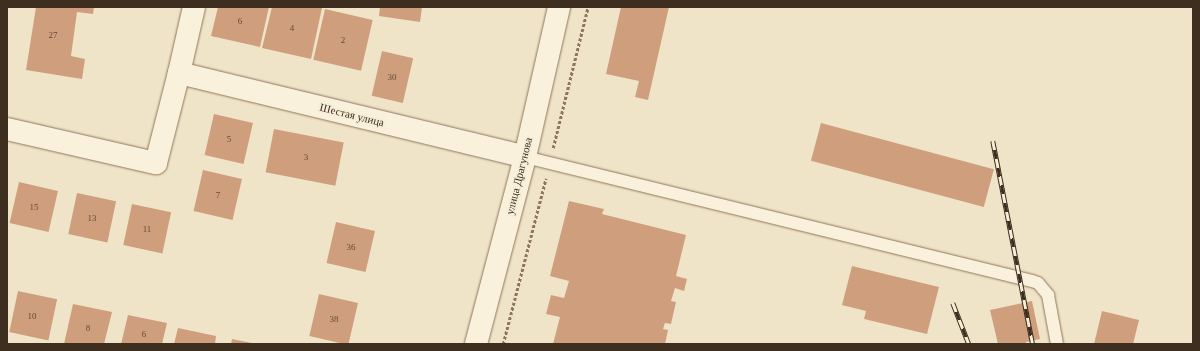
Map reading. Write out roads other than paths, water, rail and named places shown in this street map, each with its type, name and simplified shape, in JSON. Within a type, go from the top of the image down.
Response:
[{"type":"street","points":[[7,129],[156,163],[194,7]]},
{"type":"street","name":"улица Драгунова","points":[[476,344],[524,157],[559,7]]},
{"type":"street","name":"Шестая улица","points":[[179,73],[524,157]]},
{"type":"lane","points":[[524,157],[1038,283],[1048,295],[1057,344]]},
{"type":"railway","points":[[993,141],[1033,344]]},
{"type":"railway","points":[[953,303],[969,344]]}]
